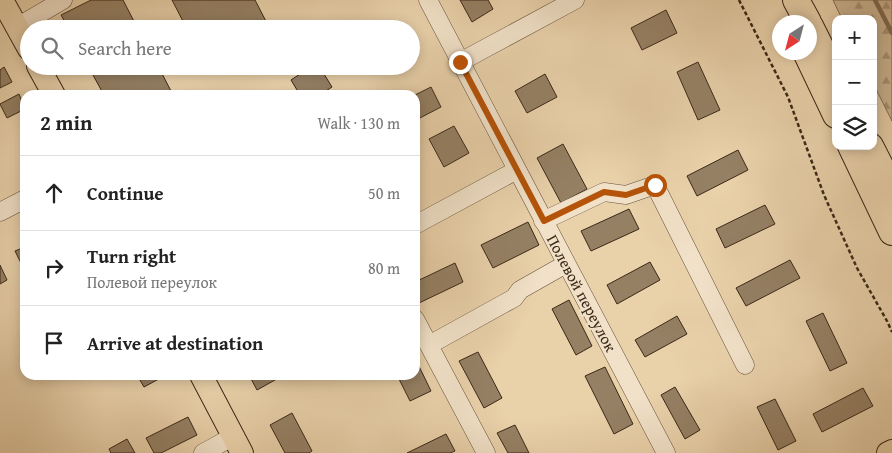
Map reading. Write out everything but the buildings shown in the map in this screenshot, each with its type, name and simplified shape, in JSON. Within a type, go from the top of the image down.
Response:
[{"type":"highway","points":[[781,0],[788,15]]},
{"type":"highway","points":[[796,0],[804,15]]},
{"type":"highway","points":[[817,40],[832,70]]},
{"type":"highway","points":[[810,60],[832,107]]},
{"type":"highway","points":[[853,150],[892,232]]},
{"type":"highway","points":[[872,150],[892,188]]},
{"type":"main road","points":[[2,0],[20,32]]},
{"type":"main road","points":[[43,75],[51,90]]},
{"type":"main road","points":[[204,380],[238,445]]},
{"type":"main road","points":[[888,453],[892,451]]},
{"type":"street","points":[[29,20],[63,0]]},
{"type":"street","name":"Полевой переулок","points":[[428,0],[666,453]]},
{"type":"street","points":[[460,62],[575,0]]},
{"type":"street","points":[[420,222],[517,170]]},
{"type":"street","points":[[544,221],[604,192],[626,195],[655,185],[745,365]]},
{"type":"street","points":[[0,212],[20,201]]},
{"type":"street","points":[[429,345],[514,298],[520,290],[566,264]]},
{"type":"street","points":[[420,328],[486,453]]},
{"type":"street","points":[[203,453],[238,445]]},
{"type":"path","points":[[739,0],[788,97],[824,195],[857,268],[888,321],[892,332]]},
{"type":"green space","points":[[833,0],[892,0],[892,121],[877,91],[877,15],[840,15]]},
{"type":"waterway","points":[[875,0],[892,33]]},
{"type":"route","points":[[460,62],[544,221],[604,192],[626,195],[655,185]]}]
